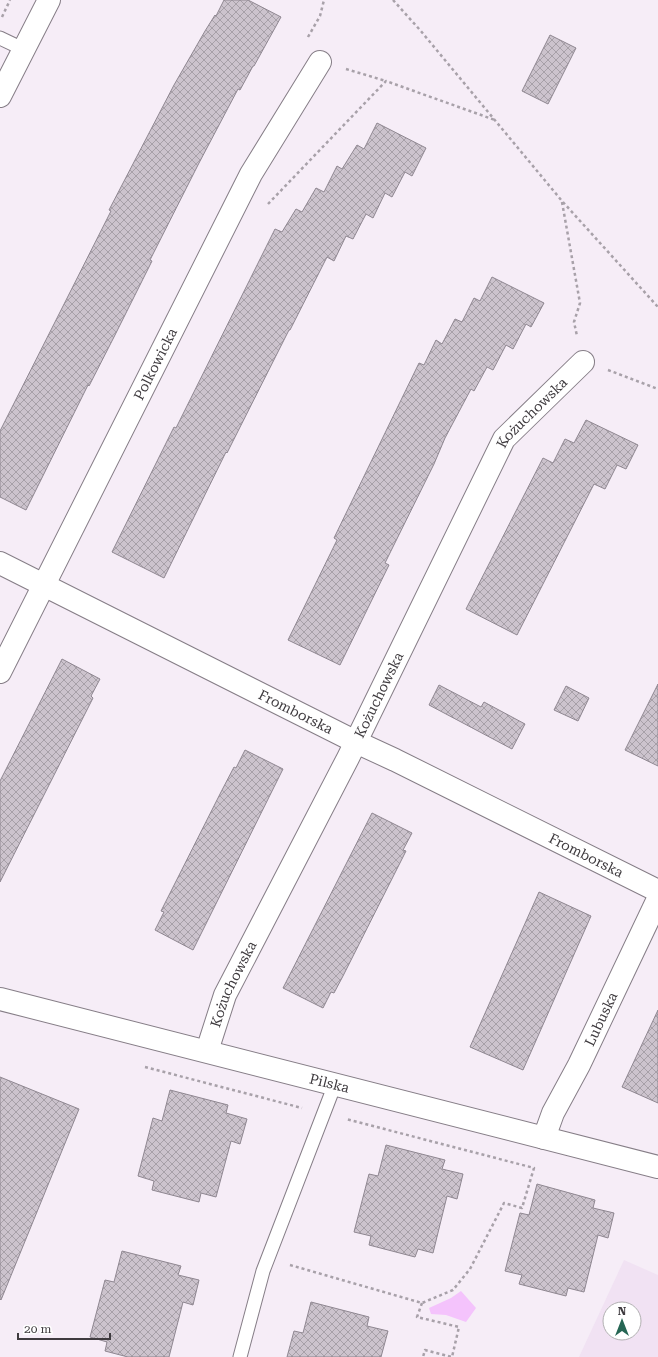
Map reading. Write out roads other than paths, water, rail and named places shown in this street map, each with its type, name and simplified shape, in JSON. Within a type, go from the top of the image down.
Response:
[{"type":"street","points":[[0,96],[49,0]]},
{"type":"street","name":"Polkowicka","points":[[0,672],[251,174],[320,62]]},
{"type":"street","name":"Kożuchowska","points":[[207,1051],[225,995],[356,742],[504,439],[583,362]]},
{"type":"street","name":"Fromborska","points":[[0,563],[356,742],[658,891]]},
{"type":"street","name":"Lubuska","points":[[544,1138],[553,1113],[579,1065],[658,899]]},
{"type":"street","name":"Pilska","points":[[0,999],[335,1084],[469,1120],[658,1167]]},
{"type":"lane","points":[[0,38],[24,49]]},
{"type":"lane","points":[[240,1357],[263,1271],[335,1084]]}]
